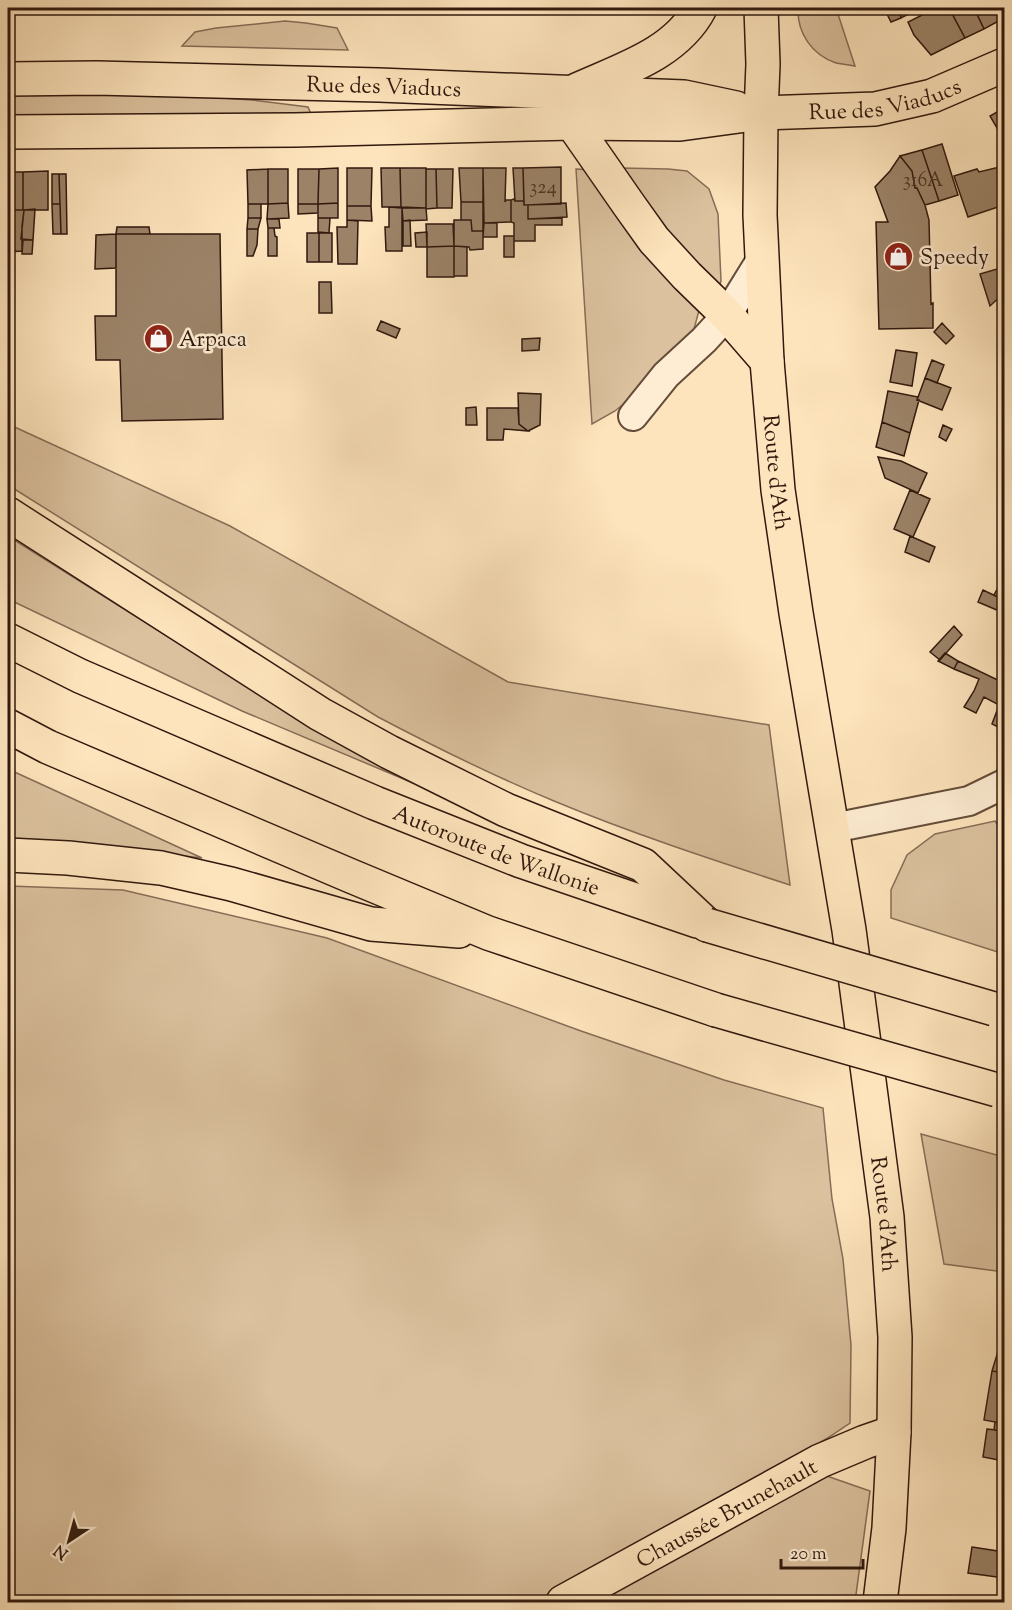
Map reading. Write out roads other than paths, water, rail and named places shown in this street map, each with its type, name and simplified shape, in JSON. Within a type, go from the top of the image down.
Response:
[{"type":"main road","points":[[700,8],[681,33],[660,51],[572,108],[628,206],[654,240],[727,315],[767,361]]},
{"type":"main road","name":"Route d'Ath","points":[[761,8],[763,64],[761,260],[778,490],[849,930],[887,1217],[895,1337],[894,1432],[889,1528],[880,1602]]},
{"type":"main road","name":"Rue des Viaducs","points":[[8,132],[295,129],[684,97],[761,113],[875,110],[932,96],[1005,65]]},
{"type":"main road","name":"Rue des Viaducs","points":[[8,79],[97,78],[379,85],[572,108]]},
{"type":"main road","points":[[8,514],[340,725],[506,810],[643,865],[707,925]]},
{"type":"main road","name":"Autoroute de Wallonie","points":[[8,640],[80,676],[375,803],[521,861],[707,925],[999,1011]]},
{"type":"main road","points":[[8,726],[48,747],[488,933],[716,1010],[1001,1091]]},
{"type":"main road","points":[[8,855],[68,858],[161,868],[231,884],[371,924],[488,933]]},
{"type":"main road","name":"Chaussée Brunehault","points":[[563,1602],[820,1461],[894,1432]]},
{"type":"street","points":[[633,416],[666,375],[727,315],[761,260]]},
{"type":"street","points":[[833,828],[969,801],[1005,784]]},
{"type":"place","name":"Speedy","points":[[899,256]]},
{"type":"place","name":"Arpaca","points":[[158,338]]}]
